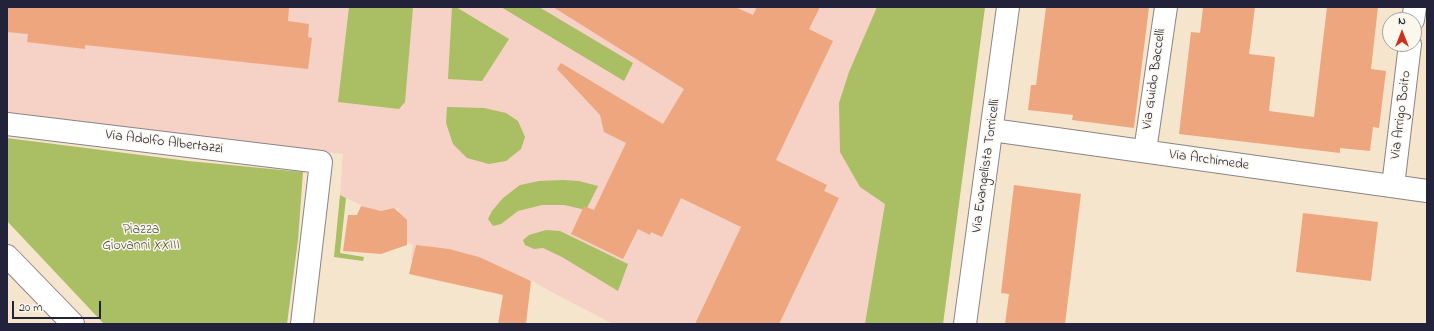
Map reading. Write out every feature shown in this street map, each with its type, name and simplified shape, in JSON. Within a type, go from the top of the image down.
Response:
[{"type":"street","name":"Via Evangelista Torricelli","points":[[965,324],[1008,7]]},
{"type":"street","name":"Via Guido Baccelli","points":[[1145,151],[1166,7]]},
{"type":"street","name":"Via Arrigo Boito","points":[[1393,186],[1409,52]]},
{"type":"street","name":"Via Adolfo Albertazzi","points":[[7,124],[321,162],[302,324]]},
{"type":"street","name":"Via Archimede","points":[[992,130],[1427,191]]},
{"type":"street","points":[[7,256],[73,324]]},
{"type":"shaded area","points":[[7,7],[985,7],[943,324],[613,324],[531,280],[508,277],[490,279],[411,260],[413,245],[407,242],[406,220],[398,216],[399,208],[381,211],[374,210],[340,195],[343,154],[7,113]]},
{"type":"green space","points":[[349,7],[413,7],[405,102],[399,109],[338,102]]},
{"type":"green space","points":[[452,7],[456,7],[509,39],[482,81],[448,79]]},
{"type":"green space","points":[[501,7],[539,7],[633,63],[624,81]]},
{"type":"green space","points":[[877,7],[985,7],[943,324],[865,324],[885,204],[860,187],[840,152],[839,103],[849,72]]},
{"type":"green space","points":[[447,107],[484,108],[506,113],[518,121],[525,137],[521,149],[506,161],[489,164],[467,158],[453,144],[446,123]]},
{"type":"green space","name":"Piazza Giovanni XXIII","points":[[7,138],[188,161],[303,172],[298,240],[287,324],[104,324],[7,221]]},
{"type":"green space","points":[[539,181],[579,181],[598,186],[586,210],[564,205],[542,205],[518,211],[501,224],[493,226],[488,219],[492,211],[503,198],[520,185]]},
{"type":"green space","points":[[340,195],[346,198],[340,253],[364,257],[363,261],[334,257]]},
{"type":"green space","points":[[546,230],[560,231],[628,264],[618,291],[562,257],[543,248],[534,249],[525,245],[523,240],[529,235]]},
{"type":"building","points":[[7,7],[289,7],[288,21],[309,24],[308,37],[312,38],[308,69],[85,45],[85,49],[27,42],[28,34],[7,32]]},
{"type":"building","points":[[553,7],[735,7],[753,15],[757,7],[820,7],[809,29],[833,41],[776,160],[827,185],[824,191],[839,198],[779,324],[695,324],[741,227],[681,198],[662,237],[651,232],[650,235],[638,229],[623,259],[571,234],[584,206],[594,210],[626,143],[604,132],[600,115],[557,69],[561,63],[663,124],[684,89]]},
{"type":"building","points":[[1046,7],[1149,7],[1134,128],[1072,120],[1073,115],[1028,110],[1031,85],[1036,85]]},
{"type":"building","points":[[1203,7],[1255,7],[1249,54],[1275,57],[1269,111],[1314,117],[1327,7],[1378,7],[1371,69],[1386,71],[1379,128],[1373,127],[1370,151],[1340,148],[1340,153],[1179,134],[1191,32],[1200,33]]},
{"type":"building","points":[[1014,185],[1081,194],[1065,324],[1005,324],[1009,294],[1001,293]]},
{"type":"building","points":[[361,206],[381,211],[394,208],[407,220],[407,245],[381,254],[343,251],[348,215],[357,215]]},
{"type":"building","points":[[1303,213],[1378,222],[1371,281],[1296,272]]},
{"type":"building","points":[[416,245],[449,249],[479,257],[531,281],[526,324],[498,324],[503,295],[409,274]]}]
